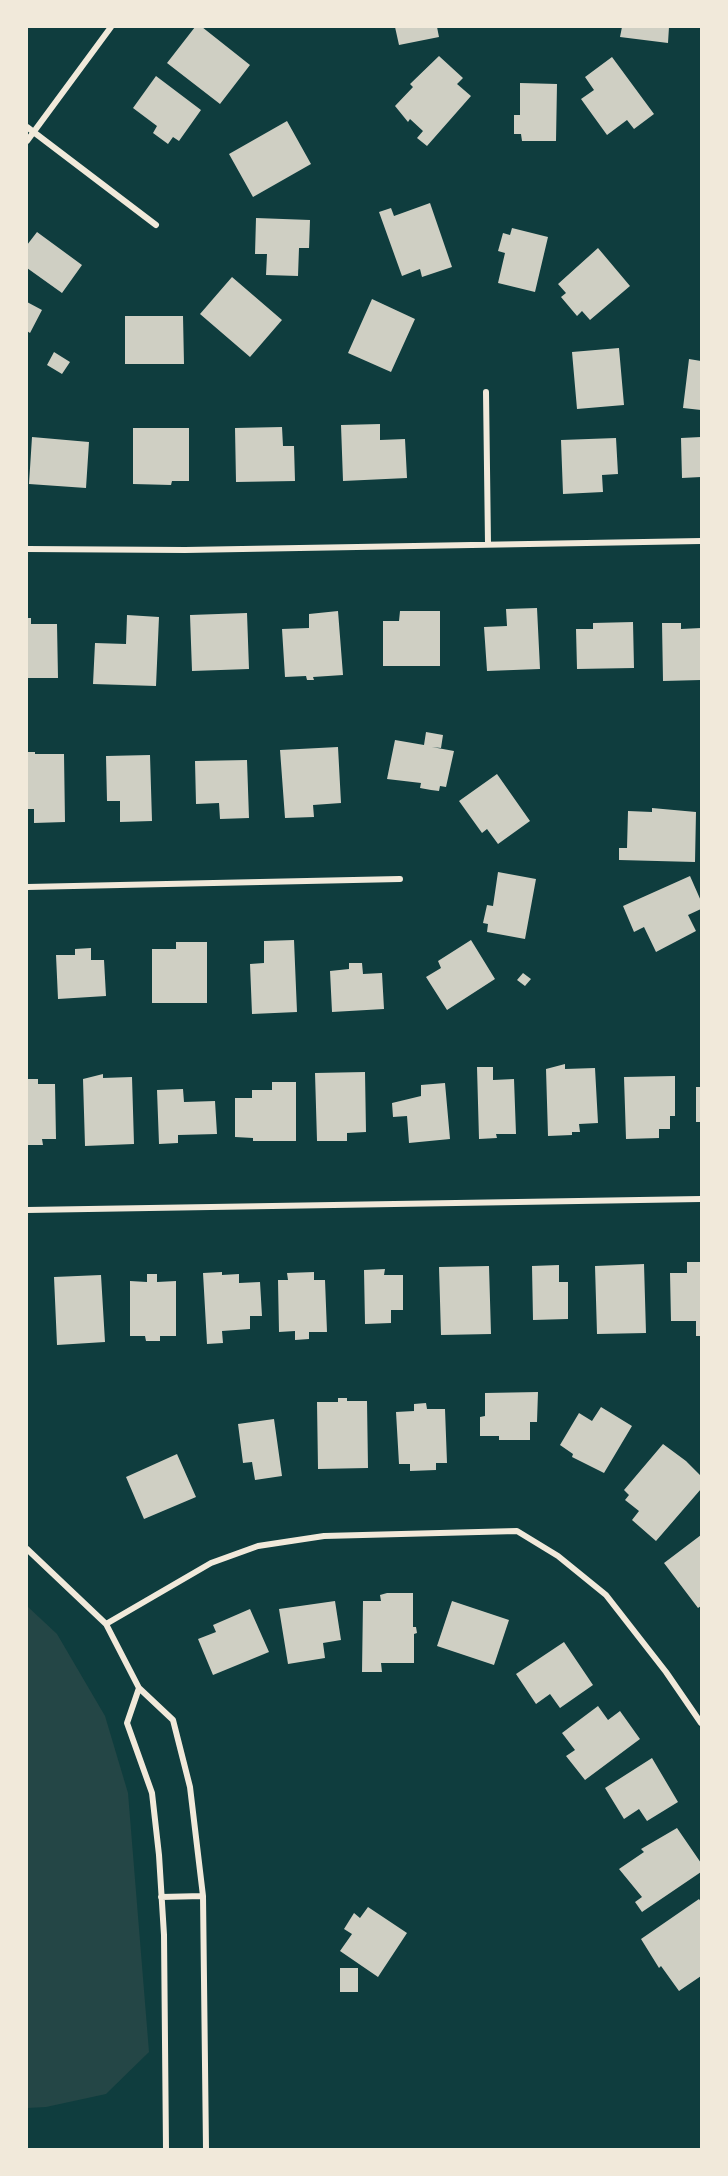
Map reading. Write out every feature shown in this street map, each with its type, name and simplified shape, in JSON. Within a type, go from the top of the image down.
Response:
[{"type":"street","points":[[27,141],[111,27]]},
{"type":"street","points":[[27,127],[156,225]]},
{"type":"street","points":[[486,392],[488,544]]},
{"type":"street","points":[[27,549],[185,550],[701,541]]},
{"type":"street","points":[[27,887],[400,879]]},
{"type":"street","points":[[27,1210],[701,1198]]},
{"type":"street","points":[[106,1624],[211,1563],[258,1546],[324,1536],[517,1531],[558,1556],[606,1595],[666,1672],[701,1723]]},
{"type":"street","points":[[27,1549],[106,1624],[139,1688],[173,1720],[190,1787],[203,1896],[206,2149]]},
{"type":"street","points":[[139,1688],[127,1723],[152,1793],[161,1897],[166,2149]]},
{"type":"street","points":[[161,1897],[203,1896]]},
{"type":"shaded area","points":[[27,1606],[57,1634],[105,1716],[128,1793],[149,2052],[106,2094],[46,2107],[27,2108]]},
{"type":"building","points":[[195,27],[202,27],[250,65],[220,104],[167,63]]},
{"type":"building","points":[[395,27],[437,27],[439,37],[399,45]]},
{"type":"building","points":[[622,27],[669,27],[668,43],[620,37]]},
{"type":"building","points":[[439,56],[463,78],[457,84],[471,96],[427,146],[417,138],[423,131],[410,119],[408,122],[395,106],[413,87],[410,84]]},
{"type":"building","points":[[612,57],[654,114],[634,129],[627,120],[607,135],[581,99],[594,90],[585,77]]},
{"type":"building","points":[[156,76],[201,110],[179,141],[173,137],[168,144],[153,133],[157,126],[133,108]]},
{"type":"building","points":[[520,83],[557,84],[556,141],[522,141],[521,134],[514,134],[514,115],[520,115]]},
{"type":"building","points":[[287,121],[311,164],[253,197],[229,154]]},
{"type":"building","points":[[430,203],[452,267],[422,277],[420,269],[402,276],[379,212],[391,208],[394,216]]},
{"type":"building","points":[[256,218],[310,220],[309,248],[299,248],[298,276],[266,275],[267,254],[255,254]]},
{"type":"building","points":[[512,228],[548,237],[535,292],[498,283],[505,253],[498,251],[503,233],[510,235]]},
{"type":"building","points":[[37,232],[82,265],[62,293],[27,268],[27,245]]},
{"type":"building","points":[[598,248],[630,286],[590,320],[582,311],[577,316],[561,297],[566,293],[558,284]]},
{"type":"building","points":[[232,277],[282,320],[250,357],[200,314]]},
{"type":"building","points":[[372,299],[415,319],[391,372],[348,353]]},
{"type":"building","points":[[27,302],[42,310],[30,333],[27,331]]},
{"type":"building","points":[[125,316],[183,316],[184,364],[125,364]]},
{"type":"building","points":[[619,348],[624,405],[577,409],[572,352]]},
{"type":"building","points":[[54,352],[70,362],[62,374],[47,365]]},
{"type":"building","points":[[689,359],[701,361],[701,410],[683,408]]},
{"type":"building","points":[[380,424],[380,440],[405,439],[407,478],[343,481],[341,425]]},
{"type":"building","points":[[282,427],[283,446],[294,446],[295,481],[236,482],[235,428]]},
{"type":"building","points":[[133,428],[189,428],[189,481],[172,481],[171,485],[133,484]]},
{"type":"building","points":[[32,437],[89,442],[86,488],[29,484]]},
{"type":"building","points":[[701,437],[701,477],[682,478],[681,438]]},
{"type":"building","points":[[616,438],[618,474],[602,475],[603,492],[563,494],[561,440]]},
{"type":"building","points":[[537,608],[540,669],[487,671],[484,627],[507,626],[506,609]]},
{"type":"building","points":[[338,611],[343,675],[313,677],[314,680],[307,680],[306,676],[285,677],[282,629],[309,628],[309,614]]},
{"type":"building","points":[[400,611],[440,611],[440,666],[383,666],[383,621],[399,621]]},
{"type":"building","points":[[247,613],[249,669],[192,671],[190,615]]},
{"type":"building","points":[[127,615],[159,617],[156,686],[93,684],[95,643],[126,644]]},
{"type":"building","points":[[27,618],[31,618],[31,624],[57,624],[58,678],[27,678]]},
{"type":"building","points":[[633,622],[634,668],[577,669],[576,629],[593,629],[593,623]]},
{"type":"building","points":[[662,623],[681,623],[681,629],[701,628],[701,680],[663,681]]},
{"type":"building","points":[[426,732],[443,735],[441,748],[432,747],[454,751],[446,787],[440,786],[439,791],[431,790],[420,788],[421,783],[387,779],[395,740],[424,745]]},
{"type":"building","points":[[338,747],[341,803],[313,805],[314,817],[285,818],[280,750]]},
{"type":"building","points":[[28,752],[64,754],[65,822],[34,823],[34,809],[27,809]]},
{"type":"building","points":[[150,755],[152,821],[120,822],[120,801],[107,801],[106,756]]},
{"type":"building","points":[[247,760],[249,818],[220,819],[219,803],[196,804],[195,761]]},
{"type":"building","points":[[497,774],[530,821],[498,844],[487,829],[482,833],[459,801]]},
{"type":"building","points":[[652,808],[696,812],[695,862],[619,860],[619,848],[627,848],[628,811],[652,812]]},
{"type":"building","points":[[498,872],[536,879],[525,939],[487,932],[488,924],[483,923],[487,905],[493,906]]},
{"type":"building","points":[[690,876],[701,901],[701,909],[688,915],[696,931],[656,952],[644,927],[634,932],[623,906]]},
{"type":"building","points":[[294,940],[297,1012],[252,1014],[250,964],[264,963],[264,941]]},
{"type":"building","points":[[471,940],[495,979],[447,1010],[426,977],[441,968],[438,961]]},
{"type":"building","points":[[176,942],[207,942],[207,1003],[152,1003],[152,949],[176,949]]},
{"type":"building","points":[[91,948],[91,960],[104,960],[106,996],[58,999],[56,955],[75,955],[75,949]]},
{"type":"building","points":[[349,963],[362,963],[363,974],[382,973],[384,1009],[332,1012],[330,971],[349,969]]},
{"type":"building","points":[[523,973],[531,979],[525,986],[517,980]]},
{"type":"building","points":[[565,1064],[565,1069],[595,1068],[598,1123],[579,1124],[580,1132],[572,1132],[572,1135],[548,1136],[546,1069]]},
{"type":"building","points":[[477,1067],[493,1067],[493,1080],[514,1079],[516,1134],[496,1134],[497,1138],[479,1139]]},
{"type":"building","points":[[365,1072],[366,1132],[347,1133],[347,1141],[317,1141],[315,1073]]},
{"type":"building","points":[[103,1074],[103,1078],[132,1077],[134,1144],[85,1146],[83,1079]]},
{"type":"building","points":[[675,1076],[675,1116],[670,1116],[670,1129],[659,1129],[659,1138],[626,1139],[624,1077]]},
{"type":"building","points":[[27,1079],[38,1079],[38,1084],[55,1084],[56,1139],[42,1139],[43,1145],[27,1145]]},
{"type":"building","points":[[272,1082],[296,1082],[296,1141],[253,1141],[253,1138],[235,1137],[235,1098],[252,1098],[252,1090],[272,1090]]},
{"type":"building","points":[[445,1083],[450,1139],[409,1143],[407,1116],[393,1117],[392,1103],[421,1096],[421,1085]]},
{"type":"building","points":[[696,1087],[701,1087],[701,1122],[696,1122]]},
{"type":"building","points":[[183,1089],[184,1102],[215,1101],[217,1134],[178,1135],[178,1143],[159,1144],[157,1090]]},
{"type":"building","points":[[687,1262],[701,1262],[701,1336],[696,1336],[696,1321],[671,1321],[670,1273],[687,1273]]},
{"type":"building","points":[[644,1264],[646,1333],[597,1334],[595,1266]]},
{"type":"building","points":[[559,1265],[559,1282],[568,1282],[568,1319],[533,1320],[532,1266]]},
{"type":"building","points":[[489,1266],[491,1334],[441,1335],[439,1267]]},
{"type":"building","points":[[385,1269],[384,1275],[403,1275],[403,1310],[391,1310],[391,1323],[365,1324],[364,1270]]},
{"type":"building","points":[[222,1272],[222,1275],[239,1274],[239,1283],[260,1282],[262,1316],[250,1316],[250,1329],[222,1331],[223,1343],[207,1344],[203,1273]]},
{"type":"building","points":[[314,1272],[314,1280],[325,1280],[327,1332],[309,1332],[309,1339],[295,1340],[295,1331],[279,1332],[278,1280],[288,1280],[287,1273]]},
{"type":"building","points":[[147,1274],[157,1274],[157,1282],[176,1281],[176,1336],[160,1336],[160,1341],[146,1341],[145,1336],[130,1336],[130,1281],[147,1282]]},
{"type":"building","points":[[101,1275],[105,1342],[57,1345],[54,1277]]},
{"type":"building","points":[[538,1392],[537,1422],[530,1422],[530,1440],[499,1440],[499,1436],[480,1436],[480,1417],[485,1416],[485,1393]]},
{"type":"building","points":[[338,1398],[347,1398],[347,1401],[367,1401],[368,1468],[318,1469],[317,1402],[338,1402]]},
{"type":"building","points":[[426,1403],[427,1409],[445,1409],[447,1463],[436,1463],[436,1470],[410,1471],[410,1464],[399,1464],[396,1412],[414,1411],[414,1404]]},
{"type":"building","points":[[601,1407],[632,1426],[604,1473],[572,1457],[573,1454],[560,1445],[579,1413],[592,1421]]},
{"type":"building","points":[[274,1419],[282,1476],[255,1480],[252,1462],[243,1463],[238,1424]]},
{"type":"building","points":[[663,1444],[686,1461],[701,1476],[701,1489],[656,1541],[632,1520],[639,1511],[625,1500],[629,1495],[624,1490]]},
{"type":"building","points":[[177,1454],[196,1497],[144,1519],[126,1477]]},
{"type":"building","points":[[701,1535],[701,1606],[698,1608],[664,1563]]},
{"type":"building","points":[[413,1593],[413,1627],[416,1627],[417,1633],[414,1634],[414,1663],[381,1663],[382,1672],[362,1672],[363,1601],[381,1601],[380,1595]]},
{"type":"building","points":[[335,1601],[341,1640],[323,1643],[325,1658],[288,1664],[279,1609]]},
{"type":"building","points":[[452,1601],[509,1620],[494,1665],[437,1646]]},
{"type":"building","points":[[250,1609],[269,1652],[213,1675],[198,1639],[216,1632],[213,1625]]},
{"type":"building","points":[[564,1642],[593,1685],[560,1708],[550,1694],[536,1704],[516,1674]]},
{"type":"building","points":[[598,1706],[608,1720],[620,1711],[640,1739],[585,1780],[566,1756],[575,1750],[562,1733]]},
{"type":"building","points":[[652,1758],[678,1802],[647,1821],[639,1809],[624,1819],[605,1788]]},
{"type":"building","points":[[677,1828],[701,1863],[701,1872],[642,1912],[635,1902],[642,1897],[619,1869],[644,1852],[641,1849]]},
{"type":"building","points":[[699,1899],[701,1902],[701,1976],[679,1991],[661,1966],[659,1968],[641,1939]]},
{"type":"building","points":[[368,1907],[407,1933],[378,1977],[340,1951],[352,1934],[344,1929],[354,1913],[360,1918]]},
{"type":"building","points":[[340,1968],[358,1968],[358,1992],[340,1992]]}]
